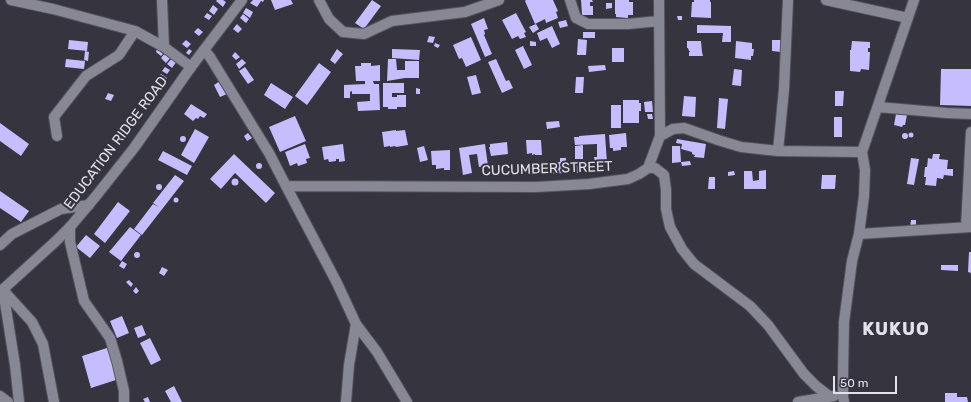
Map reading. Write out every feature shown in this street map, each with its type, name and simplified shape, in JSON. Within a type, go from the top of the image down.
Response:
[{"type":"street","points":[[11,0],[53,9],[135,31],[164,47],[191,67]]},
{"type":"street","points":[[162,0],[164,47]]},
{"type":"street","name":"EDUCATION RIDGE ROAD","points":[[2,291],[70,227],[89,205],[134,148],[191,67],[242,0]]},
{"type":"street","points":[[319,0],[329,19],[343,32],[364,34],[392,21],[465,12],[499,0]]},
{"type":"street","points":[[570,0],[576,18],[588,24],[628,24],[659,21]]},
{"type":"street","points":[[659,0],[660,136],[648,168],[655,168],[664,175],[666,209],[670,227],[682,249],[694,264],[750,306],[768,325],[804,374],[829,396]]},
{"type":"street","points":[[778,151],[784,89],[788,0]]},
{"type":"street","points":[[826,0],[908,18]]},
{"type":"street","points":[[798,402],[829,396],[844,399],[844,322],[852,261],[864,196],[865,170],[862,152],[914,0]]},
{"type":"street","points":[[57,136],[54,117],[86,76],[119,55],[135,31]]},
{"type":"street","points":[[204,50],[210,57],[269,153],[337,282],[356,324],[377,352],[407,402]]},
{"type":"street","points":[[878,107],[971,114]]},
{"type":"street","points":[[660,136],[673,129],[684,128],[741,147],[778,151],[862,152]]},
{"type":"street","points":[[858,234],[968,227],[971,132]]},
{"type":"street","name":"CUCUMBER STREET","points":[[286,186],[536,187],[589,184],[628,179],[648,168]]},
{"type":"street","points":[[0,245],[12,234],[57,210],[89,205]]},
{"type":"street","points":[[70,227],[70,242],[84,301],[110,338],[124,391],[124,402]]},
{"type":"street","points":[[2,291],[15,365],[18,402]]},
{"type":"street","points":[[2,291],[32,322],[43,344],[54,402]]},
{"type":"street","points":[[346,402],[349,365],[356,324]]},
{"type":"street","points":[[0,396],[8,402]]},
{"type":"building","points":[[223,0],[226,2],[223,7],[216,1]]},
{"type":"building","points":[[253,0],[264,0],[263,2],[261,1],[257,7],[250,3]]},
{"type":"building","points":[[271,0],[291,0],[293,4],[275,10]]},
{"type":"building","points":[[372,0],[381,6],[364,29],[355,23]]},
{"type":"building","points":[[553,0],[558,11],[556,12],[558,18],[546,23],[545,19],[535,24],[525,1]]},
{"type":"building","points":[[581,0],[592,0],[593,2],[590,2],[590,6],[593,6],[593,15],[582,15]]},
{"type":"building","points":[[615,0],[629,0],[629,2],[633,2],[633,15],[628,15],[628,18],[616,17]]},
{"type":"building","points":[[694,0],[710,0],[711,18],[691,17],[692,2],[694,2]]},
{"type":"building","points":[[606,3],[612,3],[612,8],[606,9]]},
{"type":"building","points":[[213,5],[218,9],[214,15],[209,11]]},
{"type":"building","points":[[246,8],[253,12],[250,18],[243,13]]},
{"type":"building","points":[[207,13],[212,16],[209,20],[204,17]]},
{"type":"building","points":[[516,13],[526,32],[524,33],[526,37],[520,39],[518,36],[512,39],[502,20]]},
{"type":"building","points":[[243,14],[249,19],[246,23],[240,18]]},
{"type":"building","points":[[677,16],[682,16],[682,20],[678,20]]},
{"type":"building","points":[[484,18],[488,29],[484,30],[484,35],[492,54],[485,57],[471,24]]},
{"type":"building","points":[[566,20],[568,26],[560,28],[558,22]]},
{"type":"building","points":[[237,24],[242,29],[238,33],[233,29]]},
{"type":"building","points":[[536,24],[539,29],[533,33],[529,27]]},
{"type":"building","points":[[697,25],[731,26],[731,42],[722,42],[723,33],[697,33]]},
{"type":"building","points":[[552,26],[560,44],[552,48],[547,38],[540,41],[537,33]]},
{"type":"building","points":[[198,28],[203,32],[199,36],[194,32]]},
{"type":"building","points":[[583,32],[595,32],[595,38],[583,38]]},
{"type":"building","points":[[429,36],[435,37],[433,43],[427,42]]},
{"type":"building","points":[[471,37],[481,60],[466,67],[462,58],[459,59],[453,45]]},
{"type":"building","points":[[578,39],[587,40],[586,55],[577,55]]},
{"type":"building","points":[[69,40],[88,42],[87,51],[68,49]]},
{"type":"building","points":[[186,40],[191,44],[187,48],[182,44]]},
{"type":"building","points":[[772,40],[781,40],[781,52],[772,51]]},
{"type":"building","points":[[530,41],[536,42],[536,46],[530,46]]},
{"type":"building","points":[[687,41],[701,41],[703,56],[689,56],[690,51],[687,48]]},
{"type":"building","points":[[736,41],[752,43],[752,49],[754,49],[751,60],[735,58]]},
{"type":"building","points":[[852,41],[870,42],[870,48],[868,48],[868,52],[870,52],[869,70],[861,69],[860,72],[850,71],[850,50]]},
{"type":"building","points":[[435,43],[440,45],[438,48],[434,46]]},
{"type":"building","points":[[523,46],[532,65],[524,69],[515,50]]},
{"type":"building","points":[[612,48],[624,48],[624,62],[612,62]]},
{"type":"building","points":[[157,49],[163,54],[161,56],[156,52]]},
{"type":"building","points":[[189,49],[192,51],[189,55],[186,53]]},
{"type":"building","points":[[337,49],[343,54],[335,64],[330,60]]},
{"type":"building","points":[[392,49],[420,50],[419,60],[392,58]]},
{"type":"building","points":[[85,51],[89,52],[88,61],[84,60]]},
{"type":"building","points":[[166,52],[172,56],[166,63],[161,58]]},
{"type":"building","points":[[235,52],[240,57],[236,60],[232,56]]},
{"type":"building","points":[[173,57],[177,61],[172,68],[167,64]]},
{"type":"building","points":[[66,59],[85,61],[84,69],[65,67]]},
{"type":"building","points":[[242,59],[246,63],[239,69],[236,64]]},
{"type":"building","points":[[388,59],[396,59],[397,70],[405,70],[405,61],[419,61],[419,78],[405,78],[387,81]]},
{"type":"building","points":[[496,59],[506,81],[509,80],[513,88],[502,93],[488,62]]},
{"type":"building","points":[[319,63],[331,72],[307,105],[295,96]]},
{"type":"building","points":[[361,63],[371,63],[371,66],[380,65],[380,81],[373,81],[374,84],[379,84],[380,110],[358,111],[357,102],[370,101],[370,94],[352,94],[352,91],[350,92],[350,98],[344,98],[344,85],[365,84],[365,81],[356,81],[355,66],[361,66]]},
{"type":"building","points":[[605,65],[606,70],[589,72],[588,66]]},
{"type":"building","points":[[165,67],[170,70],[167,74],[162,71]]},
{"type":"building","points":[[245,67],[254,80],[248,84],[239,71]]},
{"type":"building","points":[[734,69],[742,70],[741,86],[732,85]]},
{"type":"building","points":[[941,69],[971,69],[971,106],[940,105]]},
{"type":"building","points":[[161,74],[167,78],[164,82],[158,78]]},
{"type":"building","points":[[476,75],[481,93],[472,95],[467,77]]},
{"type":"building","points":[[576,77],[584,77],[583,93],[575,93]]},
{"type":"building","points":[[220,81],[227,94],[220,97],[214,85]]},
{"type":"building","points":[[271,83],[293,97],[285,109],[264,95]]},
{"type":"building","points":[[383,83],[404,83],[404,93],[392,93],[392,97],[397,97],[397,95],[406,95],[406,107],[388,109],[388,107],[383,107]]},
{"type":"building","points":[[416,88],[420,89],[420,94],[416,94]]},
{"type":"building","points":[[835,91],[844,91],[843,106],[835,106]]},
{"type":"building","points":[[108,93],[114,95],[111,101],[105,99]]},
{"type":"building","points":[[684,96],[696,97],[695,117],[682,116]]},
{"type":"building","points":[[719,98],[728,99],[725,129],[717,128]]},
{"type":"building","points":[[623,100],[639,100],[639,103],[641,103],[641,111],[639,111],[639,123],[623,123]]},
{"type":"building","points":[[652,101],[653,112],[645,112],[644,102]]},
{"type":"building","points":[[191,104],[207,114],[204,118],[200,116],[198,119],[196,118],[193,121],[184,114]]},
{"type":"building","points":[[611,105],[621,105],[621,128],[611,128]]},
{"type":"building","points":[[901,113],[907,115],[905,125],[902,127],[894,125],[896,114],[901,115]]},
{"type":"building","points":[[647,114],[652,114],[653,119],[648,119]]},
{"type":"building","points":[[295,116],[306,141],[280,152],[269,127]]},
{"type":"building","points":[[834,117],[842,117],[842,137],[834,137]]},
{"type":"building","points":[[559,121],[560,127],[547,129],[546,122]]},
{"type":"building","points":[[0,123],[29,144],[21,156],[0,141]]},
{"type":"building","points":[[195,129],[209,137],[194,163],[181,155]]},
{"type":"building","points":[[405,130],[408,145],[384,147],[382,132]]},
{"type":"building","points":[[248,133],[252,138],[247,141],[244,136]]},
{"type":"building","points":[[626,133],[627,147],[621,147],[621,150],[613,151],[613,148],[610,148],[609,135]]},
{"type":"building","points":[[905,133],[908,136],[905,139],[902,136]]},
{"type":"building","points":[[909,133],[913,133],[913,137],[909,137]]},
{"type":"building","points":[[605,134],[607,163],[595,163],[594,157],[597,157],[597,144],[575,145],[574,137]]},
{"type":"building","points":[[183,136],[186,139],[183,142],[180,139]]},
{"type":"building","points":[[677,139],[706,144],[704,158],[694,157],[695,155],[692,154],[692,152],[681,149],[682,144],[676,143]]},
{"type":"building","points":[[526,140],[541,140],[542,155],[532,155],[532,153],[527,154]]},
{"type":"building","points":[[507,142],[508,154],[491,156],[489,147],[490,144]]},
{"type":"building","points":[[305,144],[310,158],[306,159],[307,163],[298,166],[297,163],[290,166],[285,152]]},
{"type":"building","points":[[343,144],[345,161],[339,162],[339,159],[336,159],[336,161],[329,162],[328,159],[324,160],[322,147]]},
{"type":"building","points":[[485,144],[488,166],[479,167],[477,154],[469,155],[472,173],[463,175],[459,148]]},
{"type":"building","points":[[583,145],[583,159],[575,159],[575,146]]},
{"type":"building","points":[[424,146],[428,160],[420,162],[417,148]]},
{"type":"building","points":[[672,146],[680,146],[681,162],[672,163]]},
{"type":"building","points":[[450,150],[450,170],[444,170],[444,168],[436,169],[436,165],[432,165],[431,151]]},
{"type":"building","points":[[163,151],[192,166],[187,175],[158,160]]},
{"type":"building","points":[[234,154],[275,193],[266,203],[235,173],[221,189],[210,179]]},
{"type":"building","points":[[933,154],[940,154],[939,159],[948,160],[947,169],[953,169],[953,176],[944,175],[943,179],[937,178],[936,186],[925,185],[926,177],[924,177],[928,158],[932,159]]},
{"type":"building","points":[[560,158],[566,158],[566,173],[541,174],[541,163],[560,162]]},
{"type":"building","points":[[911,158],[919,159],[914,185],[907,184]]},
{"type":"building","points":[[690,161],[691,165],[682,166],[681,162]]},
{"type":"building","points":[[259,163],[262,166],[259,169],[256,166]]},
{"type":"building","points":[[575,164],[581,164],[582,173],[576,173]]},
{"type":"building","points":[[766,170],[766,189],[744,189],[744,171],[752,171],[753,181],[759,180],[759,171]]},
{"type":"building","points":[[734,171],[735,175],[728,176],[728,172]]},
{"type":"building","points":[[175,175],[184,181],[142,235],[134,229],[153,204],[159,207],[153,203]]},
{"type":"building","points":[[822,175],[836,175],[835,189],[821,189]]},
{"type":"building","points":[[709,177],[715,177],[715,189],[708,189]]},
{"type":"building","points":[[235,179],[238,182],[235,185],[232,182]]},
{"type":"building","points":[[159,184],[162,187],[159,190],[156,187]]},
{"type":"building","points":[[0,191],[29,211],[21,222],[0,208]]},
{"type":"building","points":[[176,197],[179,200],[176,203],[173,200]]},
{"type":"building","points":[[118,202],[130,211],[105,243],[94,234]]},
{"type":"building","points":[[911,220],[916,220],[916,228],[910,228]]},
{"type":"building","points":[[130,227],[141,235],[121,261],[109,252]]},
{"type":"building","points":[[86,235],[100,246],[90,258],[76,247]]},
{"type":"building","points":[[137,252],[140,255],[137,258],[134,255]]},
{"type":"building","points":[[969,252],[971,252],[971,273],[968,272]]},
{"type":"building","points":[[122,261],[127,264],[124,269],[119,266]]},
{"type":"building","points":[[941,265],[958,265],[958,271],[941,270]]},
{"type":"building","points":[[162,267],[168,270],[164,276],[159,273]]},
{"type":"building","points":[[129,280],[133,284],[131,287],[126,282]]},
{"type":"building","points":[[136,287],[139,291],[136,294],[133,291]]},
{"type":"building","points":[[122,316],[129,333],[117,338],[110,321]]},
{"type":"building","points":[[142,325],[146,335],[138,338],[134,328]]},
{"type":"building","points":[[150,338],[161,360],[151,365],[140,343]]},
{"type":"building","points":[[110,347],[119,379],[91,388],[82,356]]},
{"type":"building","points":[[174,386],[182,402],[171,402],[165,391]]},
{"type":"building","points":[[945,393],[957,393],[957,397],[967,397],[968,402],[945,402]]},
{"type":"building","points":[[148,397],[150,402],[145,402],[143,399]]},
{"type":"district","name":"KUKUO","points":[[896,330]]}]
